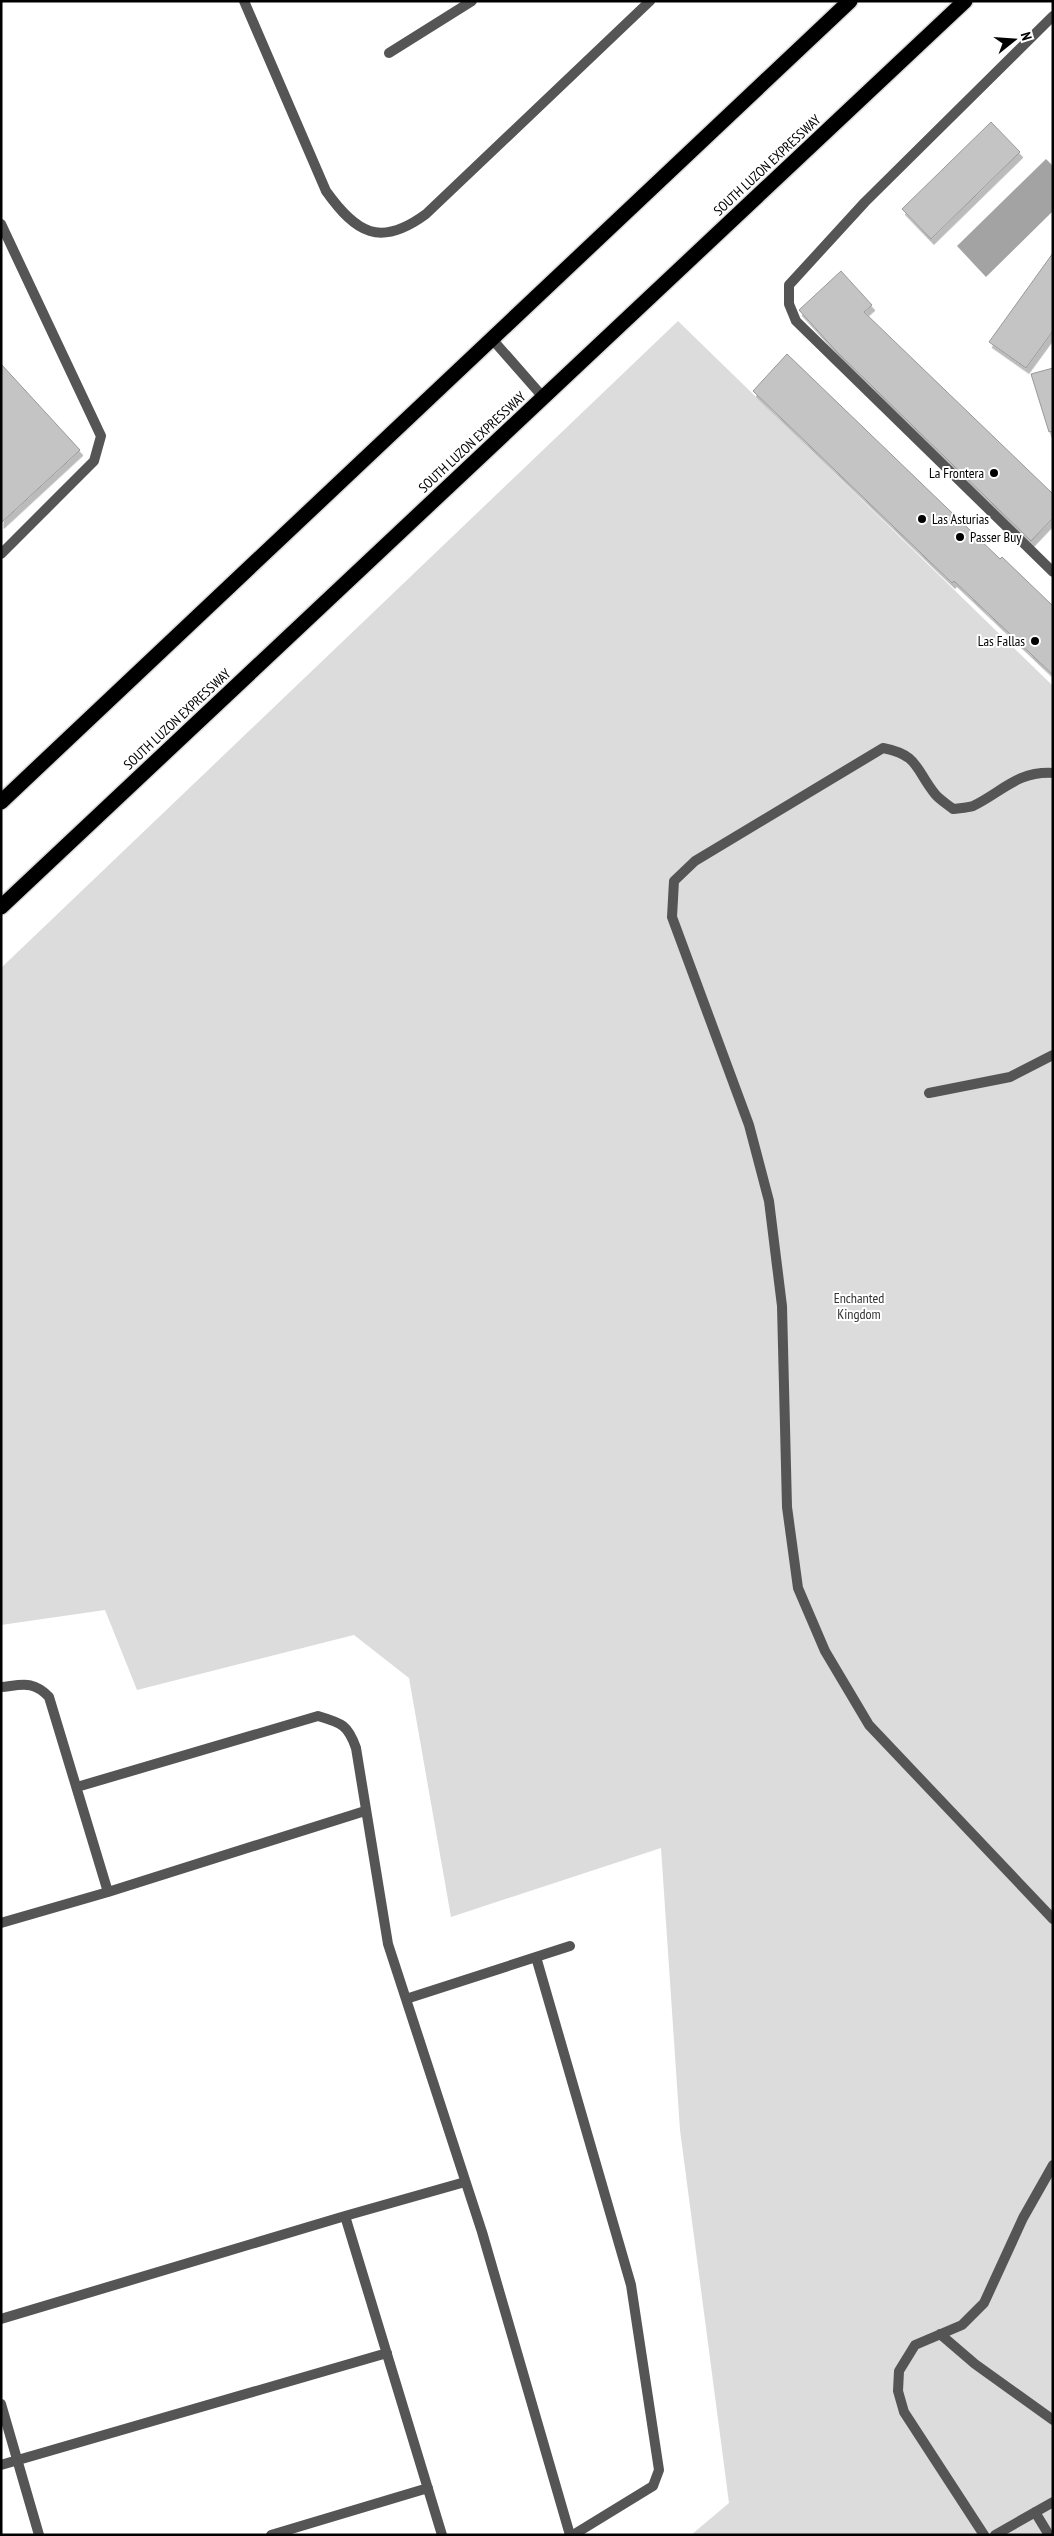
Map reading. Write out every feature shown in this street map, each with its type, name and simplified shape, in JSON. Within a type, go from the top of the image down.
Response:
[{"type":"highway","points":[[1,802],[850,1]]},
{"type":"highway","name":"SOUTH LUZON EXPRESSWAY","points":[[1,907],[965,1]]},
{"type":"street","points":[[244,1],[326,191],[353,224],[370,232],[387,234],[411,225],[426,214],[650,1]]},
{"type":"street","points":[[389,53],[472,1]]},
{"type":"street","points":[[1053,16],[872,195],[789,285],[790,304],[796,321],[1053,572]]},
{"type":"street","points":[[1,224],[102,436],[94,461],[1,554]]},
{"type":"street","points":[[492,339],[544,397]]},
{"type":"street","points":[[1053,773],[1035,772],[1006,785],[972,806],[953,809],[936,795],[912,759],[899,751],[883,748],[695,861],[674,881],[672,917],[749,1125],[769,1201],[782,1306],[787,1507],[798,1588],[825,1651],[869,1725],[1053,1919]]},
{"type":"street","points":[[929,1093],[1010,1077],[1053,1055]]},
{"type":"street","points":[[1,1687],[28,1684],[40,1688],[48,1697],[108,1892]]},
{"type":"street","points":[[77,1787],[318,1716],[338,1722],[350,1730],[356,1748],[388,1944],[465,2182],[572,2535],[653,2486],[659,2470],[631,2285],[536,1956]]},
{"type":"street","points":[[1,1923],[108,1892],[365,1810]]},
{"type":"street","points":[[406,1999],[570,1946]]},
{"type":"street","points":[[984,2535],[904,2412],[898,2391],[899,2371],[915,2345],[962,2325],[984,2303],[1023,2218],[1053,2166]]},
{"type":"street","points":[[1,2319],[465,2182]]},
{"type":"street","points":[[345,2216],[442,2535]]},
{"type":"street","points":[[940,2334],[975,2364],[1053,2420]]},
{"type":"street","points":[[1,2465],[387,2353]]},
{"type":"street","points":[[1,2404],[39,2535]]},
{"type":"street","points":[[271,2535],[428,2488]]},
{"type":"street","points":[[995,2535],[1053,2502]]},
{"type":"street","points":[[1035,2512],[1049,2535]]},
{"type":"green space","name":"Enchanted Kingdom","points":[[678,321],[1053,686],[1053,2535],[691,2535],[729,2503],[680,2130],[661,1848],[451,1917],[409,1678],[354,1635],[137,1690],[105,1610],[1,1625],[1,968]]},
{"type":"shaded area","points":[[1046,159],[1053,166],[1053,211],[986,277],[957,246]]},
{"type":"building","points":[[991,122],[1020,152],[931,239],[902,209]]},
{"type":"building","points":[[1053,253],[1053,331],[1026,368],[989,342]]},
{"type":"building","points":[[841,271],[872,305],[864,312],[1053,494],[1053,518],[1031,541],[837,352],[799,310]]},
{"type":"building","points":[[787,354],[1000,559],[1002,557],[1053,606],[1053,675],[954,581],[952,583],[753,391]]},
{"type":"building","points":[[1,364],[80,450],[1,523]]},
{"type":"building","points":[[1053,368],[1053,431],[1049,432],[1031,374]]},
{"type":"place","name":"La Frontera","points":[[994,473]]},
{"type":"place","name":"Las Asturias","points":[[922,519]]},
{"type":"place","name":"Passer Buy","points":[[960,537]]},
{"type":"place","name":"Las Fallas","points":[[1035,641]]}]
